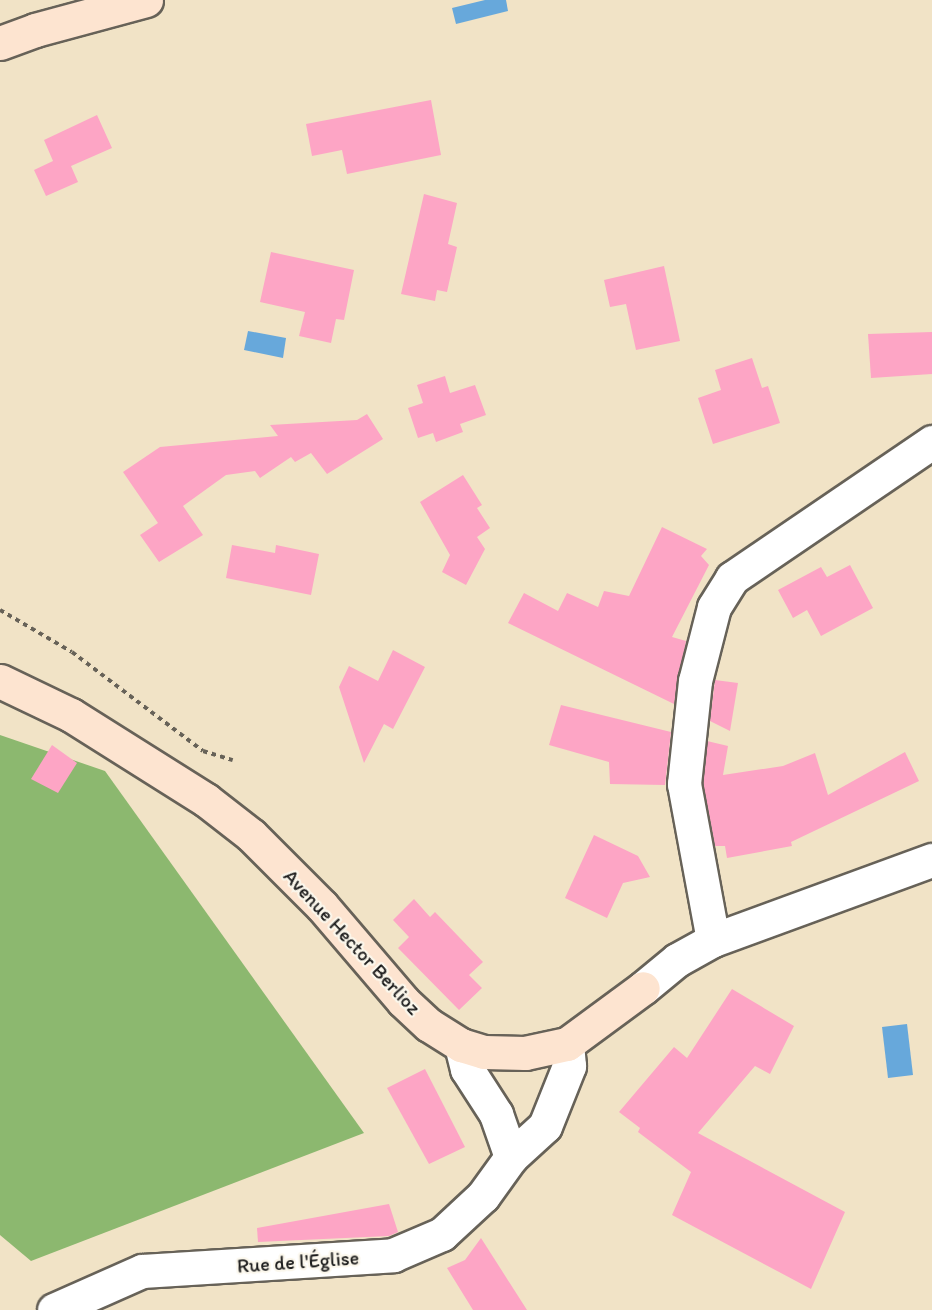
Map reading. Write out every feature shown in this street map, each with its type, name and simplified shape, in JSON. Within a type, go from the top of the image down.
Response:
[{"type":"main road","points":[[0,43],[35,30],[146,0]]},
{"type":"main road","name":"Avenue Hector Berlioz","points":[[0,681],[72,715],[206,800],[250,835],[314,898],[403,1001],[429,1025],[461,1045],[484,1052],[525,1053],[567,1044],[643,988]]},
{"type":"street","points":[[713,940],[684,784],[695,681],[714,608],[732,578],[932,442]]},
{"type":"street","name":"Avenue Hector Berlioz","points":[[643,988],[677,960],[713,940],[932,860]]},
{"type":"street","name":"Rue de l'Église","points":[[54,1310],[142,1271],[393,1256],[442,1234],[483,1196],[511,1157],[545,1126],[569,1066],[567,1044]]},
{"type":"street","points":[[461,1045],[467,1069],[495,1114],[511,1157]]},
{"type":"path","points":[[0,610],[72,652],[203,750],[232,760]]},
{"type":"green space","points":[[0,735],[105,771],[364,1133],[31,1261],[0,1235]]},
{"type":"water","points":[[485,0],[506,0],[508,11],[456,24],[452,8]]},
{"type":"water","points":[[248,331],[286,338],[283,358],[244,350]]},
{"type":"water","points":[[907,1024],[913,1075],[888,1078],[882,1027]]},
{"type":"building","points":[[431,100],[441,155],[347,174],[342,150],[312,156],[306,124]]},
{"type":"building","points":[[97,115],[112,148],[71,166],[78,182],[46,196],[34,170],[53,161],[44,140]]},
{"type":"building","points":[[424,194],[457,203],[448,244],[457,247],[447,292],[437,290],[435,301],[401,294]]},
{"type":"building","points":[[271,252],[354,270],[344,320],[336,319],[331,343],[299,336],[305,312],[260,302]]},
{"type":"building","points":[[664,266],[680,341],[636,350],[626,304],[610,307],[604,280]]},
{"type":"building","points":[[932,332],[932,374],[871,378],[868,334]]},
{"type":"building","points":[[752,358],[762,388],[768,386],[780,423],[713,444],[698,398],[721,390],[715,370]]},
{"type":"building","points":[[445,376],[450,393],[475,385],[486,415],[460,424],[463,432],[436,442],[433,433],[418,438],[408,408],[423,403],[417,385]]},
{"type":"building","points":[[367,414],[383,439],[327,474],[311,453],[295,462],[291,457],[260,478],[255,471],[226,475],[183,506],[203,535],[159,562],[140,535],[158,523],[123,472],[160,447],[278,436],[270,425],[357,420]]},
{"type":"building","points":[[463,475],[482,505],[477,508],[490,528],[477,537],[485,549],[466,585],[442,572],[450,555],[420,502]]},
{"type":"building","points":[[662,527],[707,549],[701,556],[709,565],[672,637],[686,641],[674,704],[508,623],[524,593],[558,611],[567,593],[598,607],[604,591],[629,596]]},
{"type":"building","points":[[232,545],[275,553],[276,545],[319,554],[311,595],[226,578]]},
{"type":"building","points":[[850,565],[873,608],[821,636],[807,610],[793,618],[778,590],[821,567],[827,577]]},
{"type":"building","points":[[393,650],[425,667],[393,729],[384,724],[364,763],[339,687],[349,666],[378,681]]},
{"type":"building","points":[[715,680],[738,683],[730,731],[710,721]]},
{"type":"building","points":[[561,705],[671,732],[665,785],[610,784],[609,762],[549,745]]},
{"type":"building","points":[[707,741],[728,746],[723,775],[783,766],[815,753],[828,795],[905,752],[919,781],[791,842],[792,846],[727,858],[725,846],[715,846],[703,783]]},
{"type":"building","points":[[52,745],[77,763],[58,793],[31,779]]},
{"type":"building","points":[[594,835],[638,856],[650,877],[623,883],[607,918],[565,898]]},
{"type":"building","points":[[414,899],[430,917],[435,912],[483,962],[469,975],[482,988],[459,1010],[398,948],[409,937],[393,920]]},
{"type":"building","points":[[732,989],[794,1026],[770,1074],[755,1066],[698,1133],[845,1212],[811,1289],[672,1215],[691,1172],[638,1132],[640,1128],[619,1112],[674,1047],[687,1058]]},
{"type":"building","points":[[425,1069],[465,1147],[429,1164],[387,1088]]},
{"type":"building","points":[[389,1204],[398,1232],[389,1236],[258,1242],[257,1228]]},
{"type":"building","points":[[481,1238],[527,1310],[473,1310],[447,1268],[465,1260]]}]
